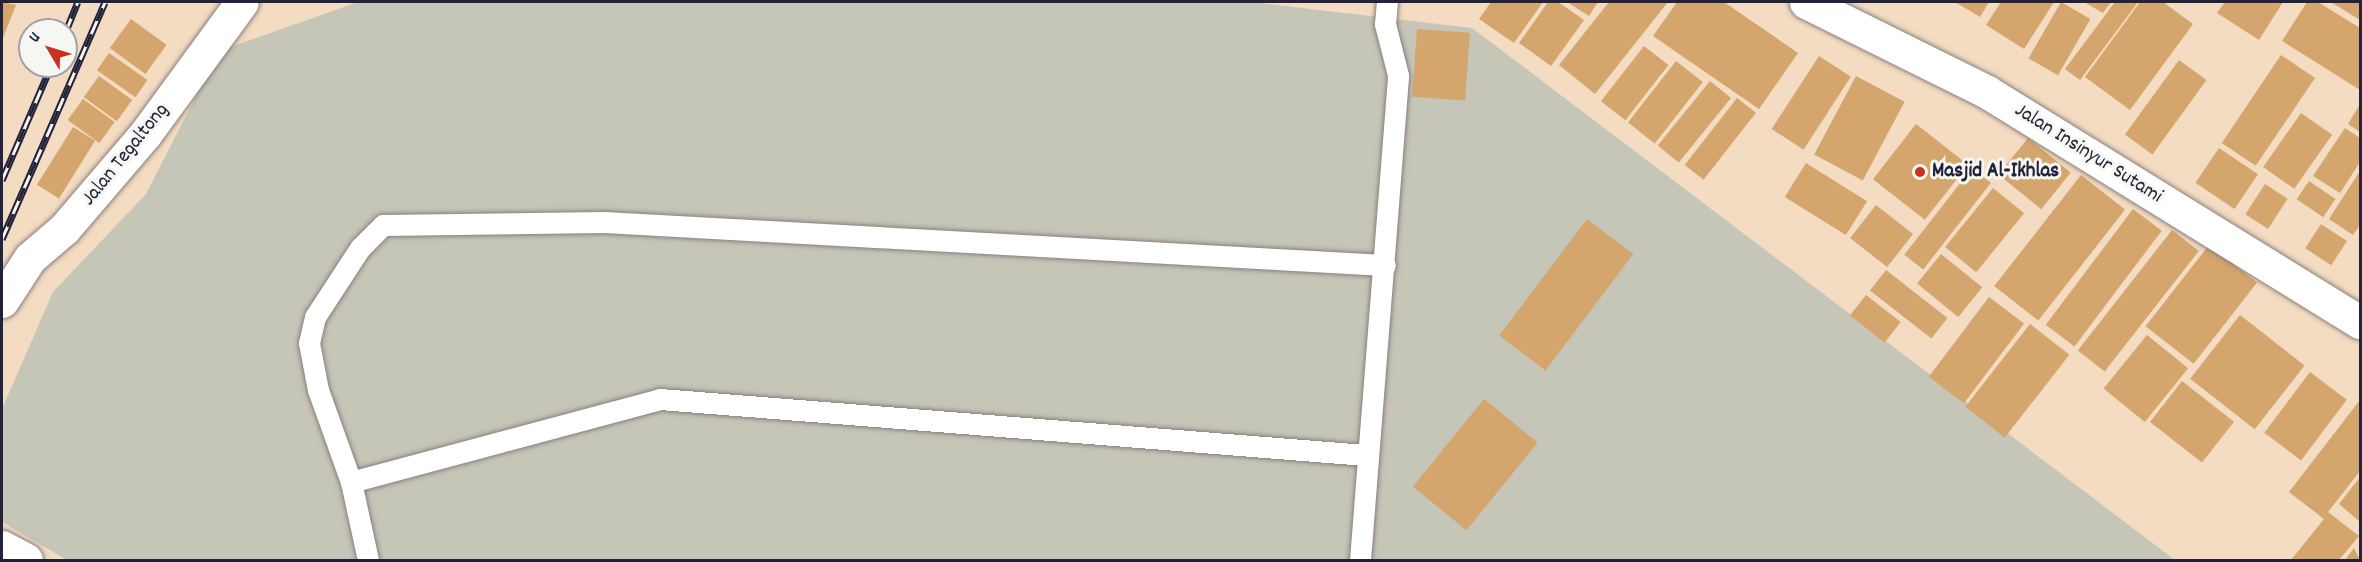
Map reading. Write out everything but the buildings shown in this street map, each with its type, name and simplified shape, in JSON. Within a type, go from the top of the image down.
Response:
[{"type":"street","name":"Jalan Tegaltong","points":[[2,301],[30,258],[64,229],[146,133],[242,2]]},
{"type":"street","name":"Jalan Insinyur Sutami","points":[[1806,2],[1987,92],[2361,321]]},
{"type":"street","points":[[2,547],[26,561]]},
{"type":"lane","points":[[1360,561],[1366,455],[1385,265],[1398,75],[1385,24],[1387,2]]},
{"type":"lane","points":[[368,561],[351,482],[318,390],[309,343],[315,317],[360,248],[383,225],[604,222],[1385,265]]},
{"type":"lane","points":[[351,482],[660,399],[1366,455]]},
{"type":"shaded area","points":[[358,2],[1251,2],[1472,28],[2175,560],[67,560],[2,522],[2,409],[53,292],[146,194],[219,51]]},
{"type":"railway","points":[[71,18],[78,2]]},
{"type":"railway","points":[[2,239],[105,2]]},
{"type":"railway","points":[[2,180],[46,78]]},
{"type":"place","name":"Masjid Al-Ikhlas","points":[[1920,172]]}]
